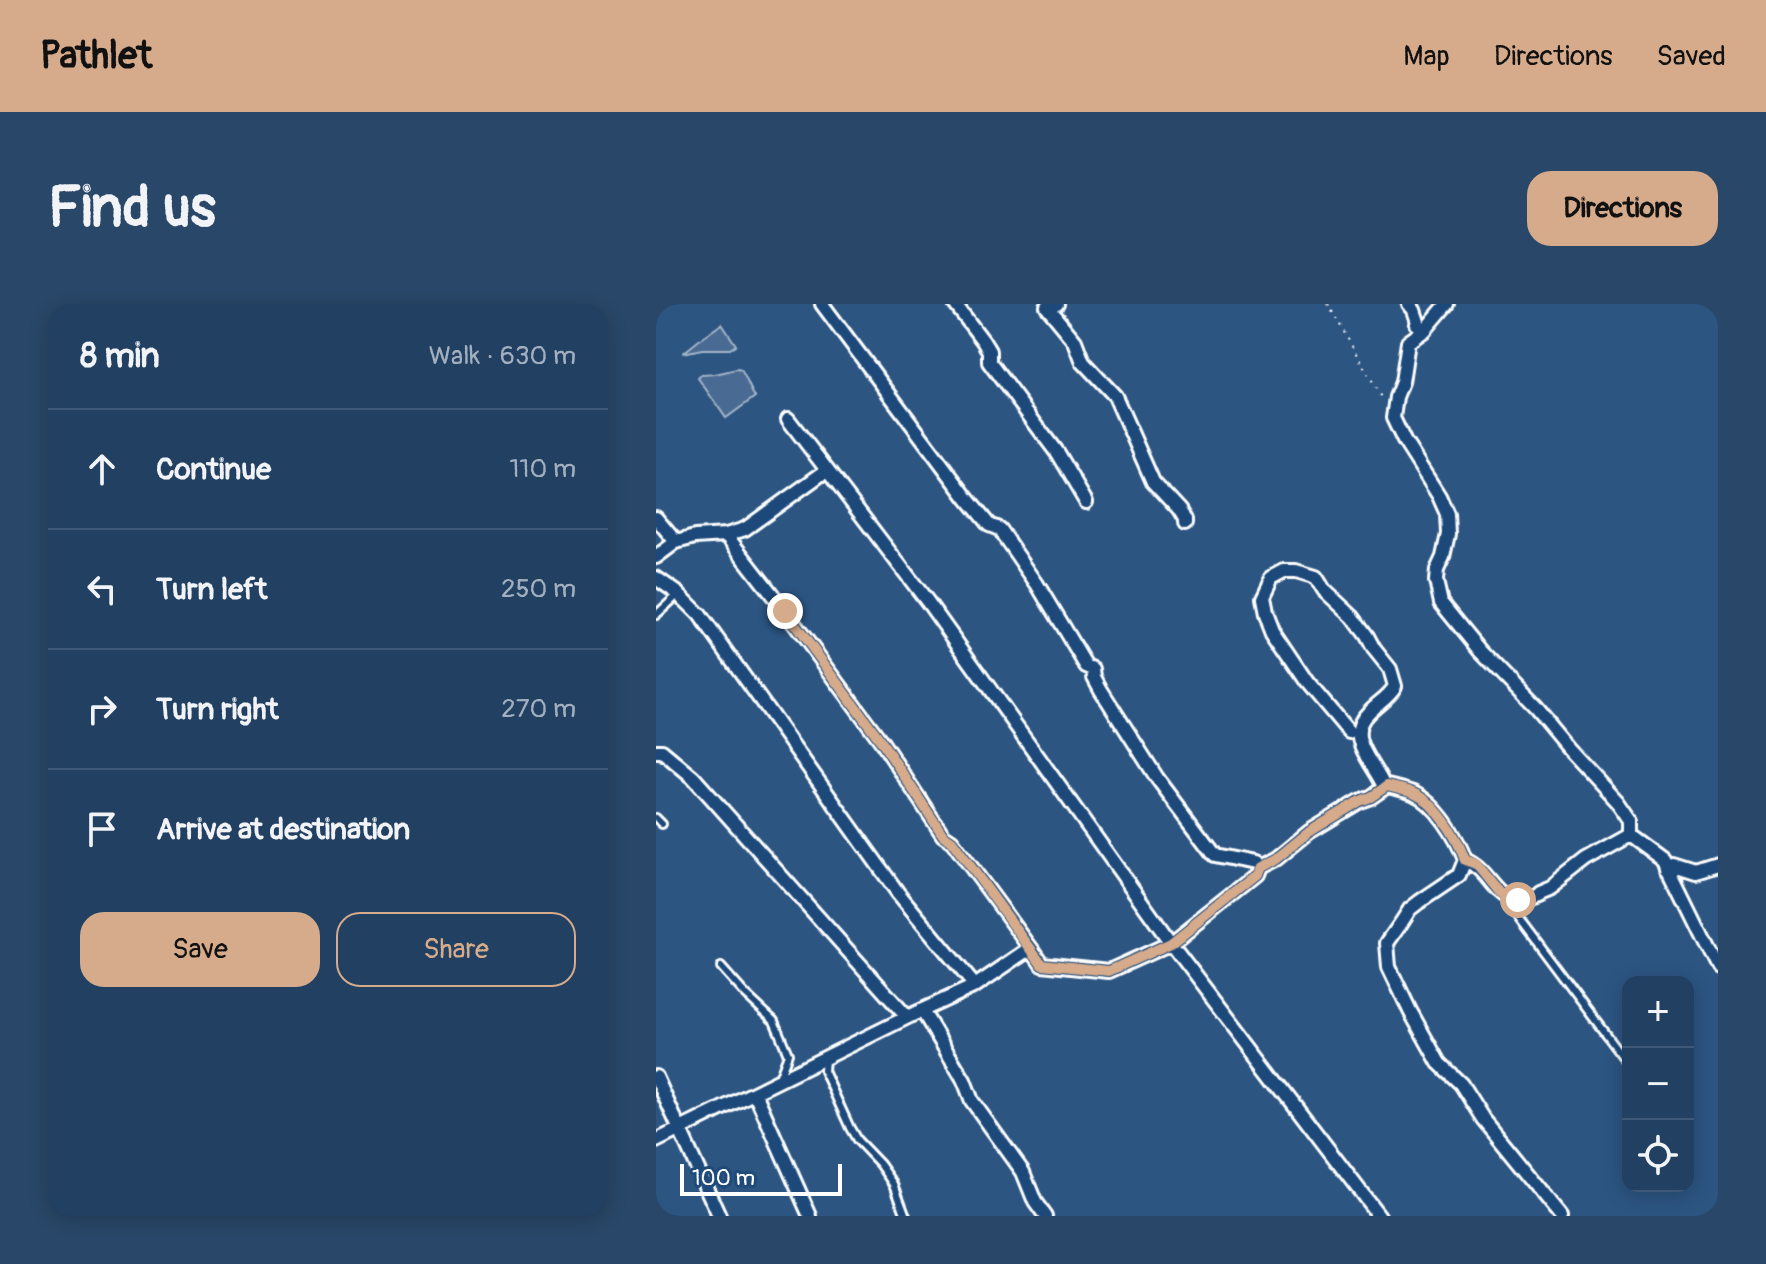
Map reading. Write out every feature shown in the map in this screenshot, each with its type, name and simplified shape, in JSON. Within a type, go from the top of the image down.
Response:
[{"type":"street","points":[[822,304],[967,498],[989,525],[999,529],[1037,584],[1086,666],[1093,669],[1101,690],[1157,778],[1208,847],[1215,855],[1253,863],[1258,868]]},
{"type":"street","points":[[955,304],[989,351],[989,362],[1057,453],[1086,502]]},
{"type":"street","points":[[1409,304],[1414,310],[1417,324],[1425,330]]},
{"type":"street","points":[[1447,304],[1425,330],[1408,342],[1393,418],[1447,514],[1448,534],[1436,581],[1441,603],[1480,651],[1618,802],[1631,821],[1631,835]]},
{"type":"street","points":[[1049,305],[1075,341],[1083,362],[1115,396],[1153,482],[1179,510],[1185,524]]},
{"type":"street","points":[[788,419],[927,601],[1171,943],[1379,1216]]},
{"type":"street","points":[[656,557],[676,542],[745,529],[827,470]]},
{"type":"street","points":[[656,518],[676,542]]},
{"type":"street","points":[[726,535],[881,741],[943,835],[952,841],[1042,964],[1109,971],[1171,943],[1255,876],[1258,868],[1276,859],[1309,832],[1384,787],[1415,794],[1436,810],[1458,842],[1465,860],[1459,875],[1410,909],[1387,943],[1389,967],[1439,1063],[1461,1084],[1483,1119],[1562,1216]]},
{"type":"street","points":[[1349,732],[1307,682],[1272,630],[1262,597],[1274,574],[1296,571],[1316,577],[1324,590],[1353,617],[1390,669],[1395,686],[1390,695],[1362,718],[1358,732],[1365,756],[1384,787]]},
{"type":"street","points":[[656,578],[679,594],[700,615],[898,893],[975,986]]},
{"type":"street","points":[[656,751],[662,751],[693,777],[910,1016]]},
{"type":"street","points":[[1631,835],[1665,860],[1718,968]]},
{"type":"street","points":[[1465,860],[1476,864],[1500,894],[1518,900],[1550,888],[1586,860],[1631,835]]},
{"type":"street","points":[[1668,868],[1674,865],[1696,872],[1718,865]]},
{"type":"street","points":[[656,1141],[975,986],[1031,948]]},
{"type":"street","points":[[910,1016],[923,1012],[964,1080],[972,1101],[1023,1172],[1035,1202],[1045,1216]]},
{"type":"street","points":[[656,1077],[719,1216]]},
{"type":"street","points":[[755,1093],[810,1216]]},
{"type":"lane","points":[[656,615],[679,594]]},
{"type":"lane","points":[[1500,894],[1622,1056]]},
{"type":"lane","points":[[721,967],[774,1021],[788,1054],[777,1081]]},
{"type":"lane","points":[[826,1058],[824,1071],[844,1117],[857,1140],[894,1184],[906,1216]]},
{"type":"path","points":[[1328,304],[1393,418]]},
{"type":"shaded area","points":[[722,324],[736,345],[730,349],[683,353],[703,337]]},
{"type":"shaded area","points":[[741,370],[755,397],[726,418],[698,378]]},
{"type":"route","points":[[785,611],[881,741],[943,835],[952,841],[1042,964],[1109,971],[1171,943],[1255,876],[1258,868],[1286,852],[1309,832],[1387,786],[1415,794],[1436,810],[1453,833],[1465,860],[1476,864],[1500,894],[1518,900]]}]
